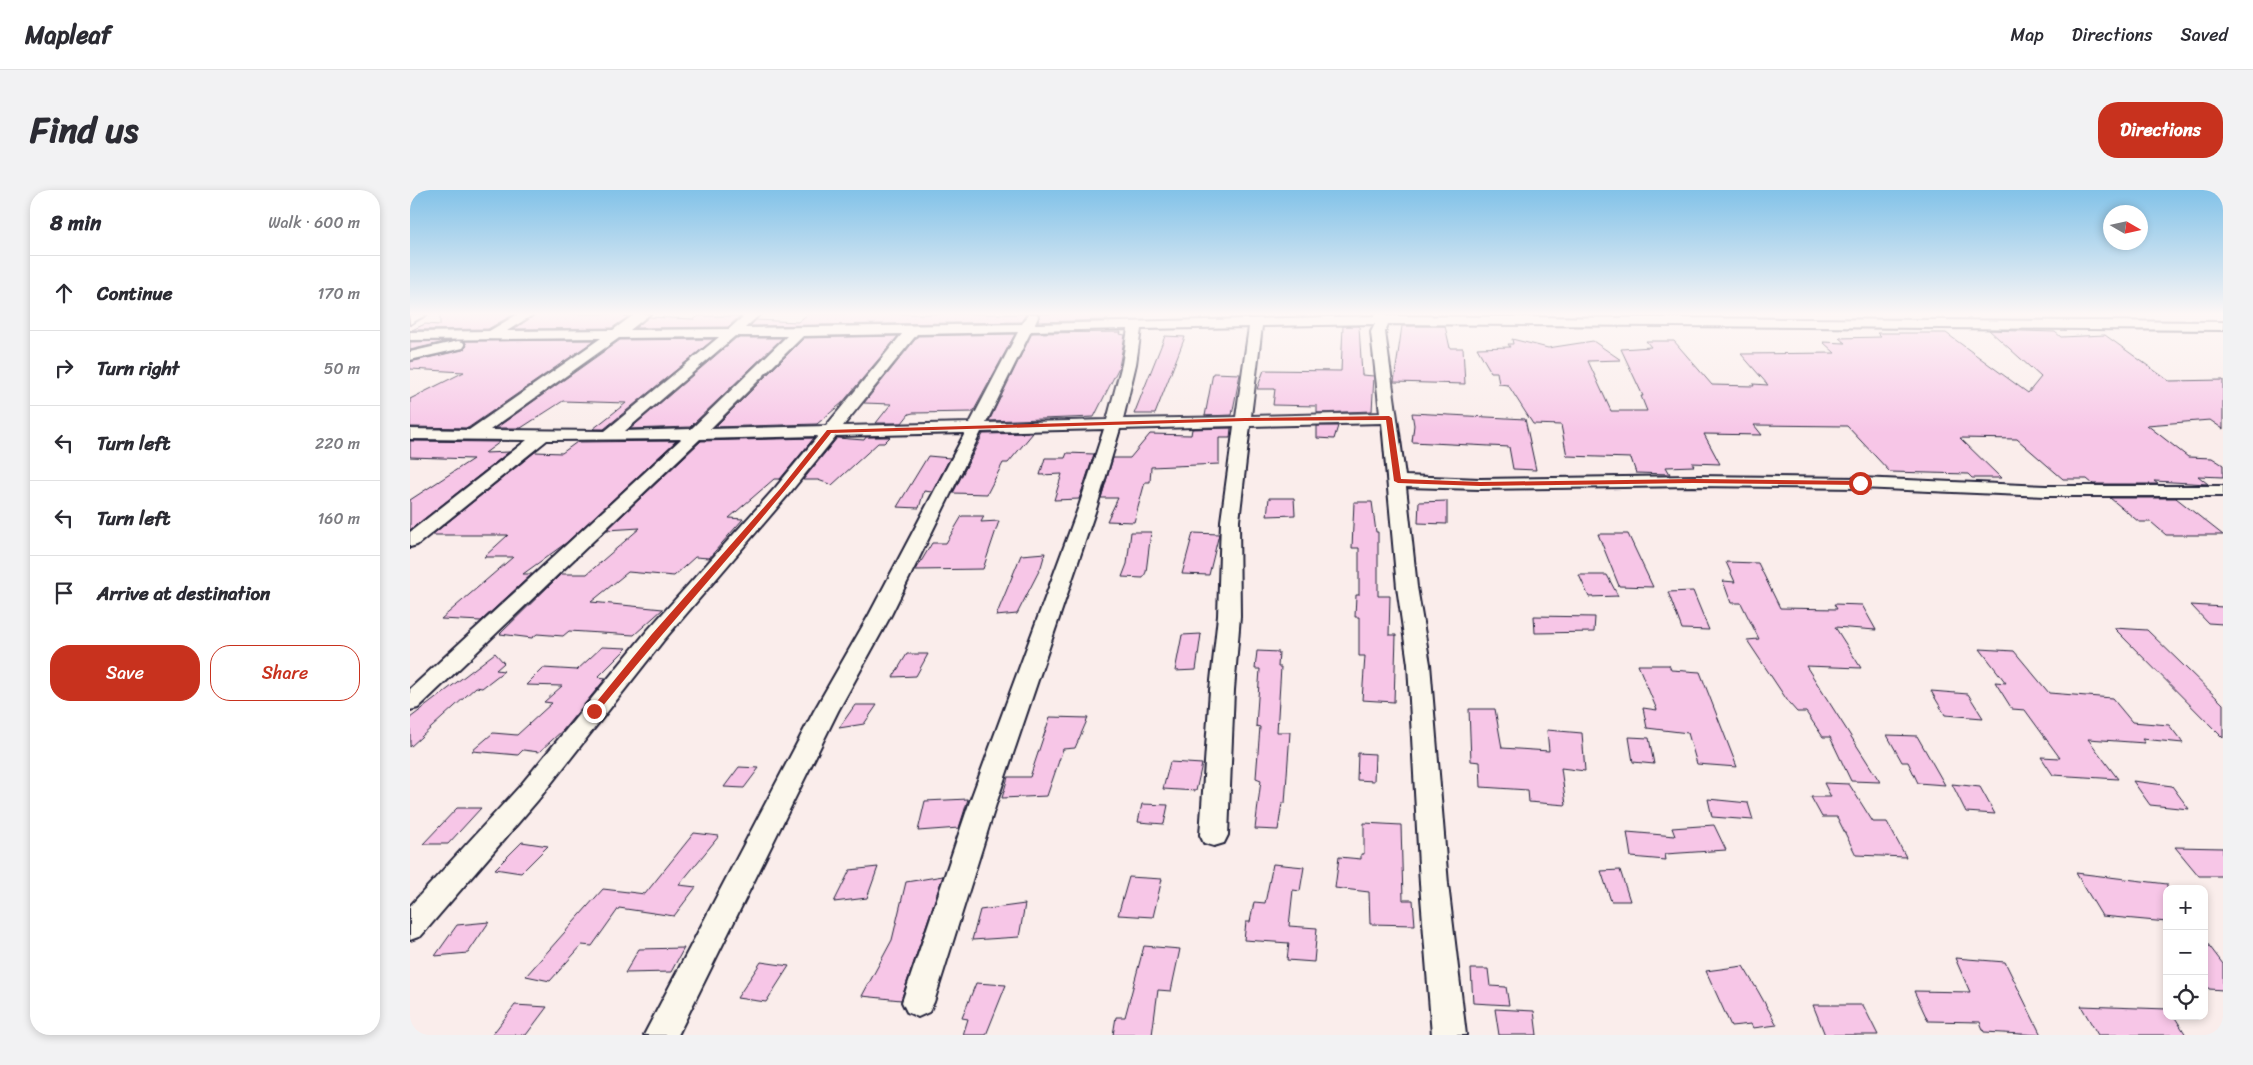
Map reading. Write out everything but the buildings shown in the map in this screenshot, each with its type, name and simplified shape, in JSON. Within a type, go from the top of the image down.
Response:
[{"type":"street","points":[[471,436],[589,353]]},
{"type":"street","points":[[609,436],[706,353]]},
{"type":"street","points":[[410,702],[696,434],[777,353]]},
{"type":"street","points":[[410,927],[529,794],[655,636],[782,491],[894,353]]},
{"type":"street","points":[[661,1035],[774,818],[826,712],[880,615],[1012,353]]},
{"type":"street","points":[[918,1002],[954,889],[1080,533],[1114,424],[1132,353]]},
{"type":"street","points":[[1214,834],[1222,690],[1229,616],[1230,521],[1238,448],[1245,420],[1252,353]]},
{"type":"street","points":[[1381,353],[1398,481],[1403,551],[1419,664],[1434,884],[1449,1035]]},
{"type":"street","points":[[410,434],[541,437],[609,436],[1389,418]]},
{"type":"street","points":[[410,541],[541,437]]},
{"type":"street","points":[[1398,481],[1480,484],[1693,481],[1860,483],[2046,490],[2223,491]]},
{"type":"route","points":[[594,711],[655,636],[782,491],[829,431],[1389,418],[1391,445],[1398,481],[1480,484],[1693,481],[1860,483]]}]
